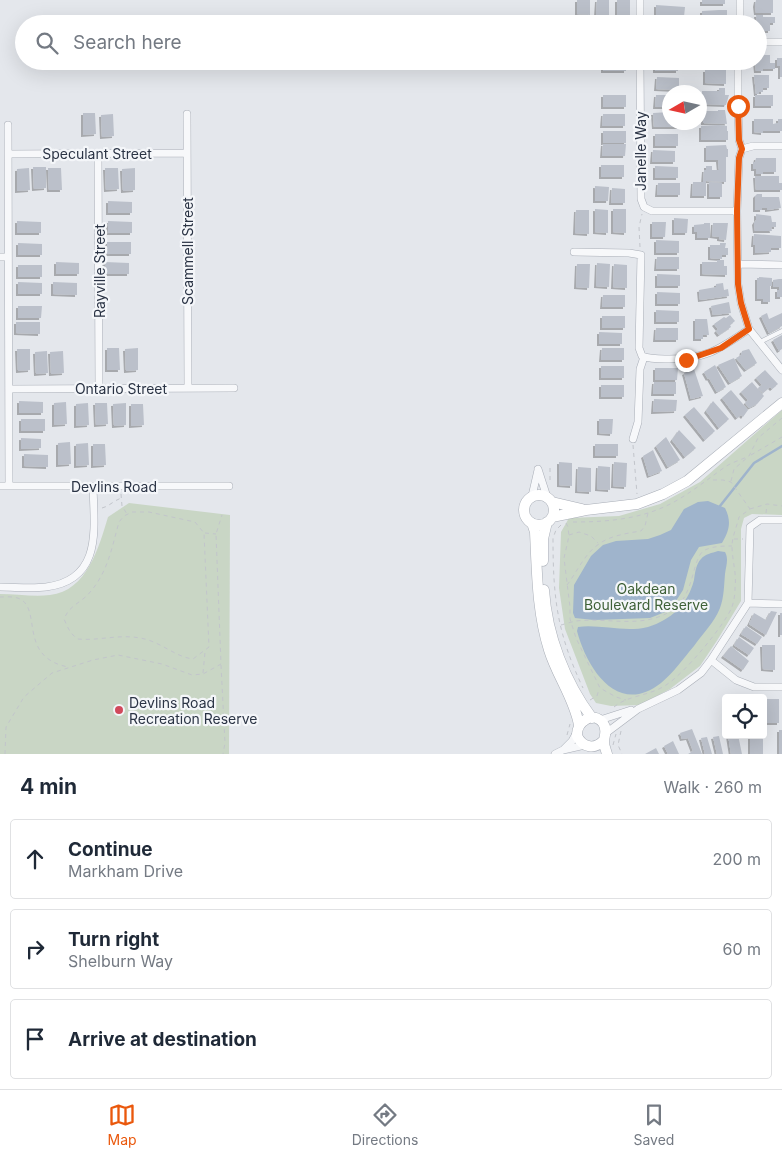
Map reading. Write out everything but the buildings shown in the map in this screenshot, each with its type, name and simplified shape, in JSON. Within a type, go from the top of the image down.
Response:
[{"type":"street","points":[[640,0],[640,15]]},
{"type":"street","points":[[740,0],[740,15]]},
{"type":"street","points":[[767,42],[782,42]]},
{"type":"street","name":"Janelle Way","points":[[640,70],[641,199],[644,207],[652,210],[737,211]]},
{"type":"street","points":[[738,70],[738,94]]},
{"type":"street","points":[[738,106],[739,140],[742,149],[739,158],[737,211],[738,284],[741,303],[749,329],[782,370]]},
{"type":"street","name":"Scammell Street","points":[[187,114],[188,388]]},
{"type":"street","points":[[8,125],[9,486]]},
{"type":"street","points":[[742,149],[753,146],[782,146]]},
{"type":"street","name":"Rayville Street","points":[[98,153],[99,388]]},
{"type":"street","name":"Speculant Street","points":[[8,154],[187,153]]},
{"type":"street","points":[[574,252],[641,255],[639,348],[644,357],[649,359],[686,360],[721,348],[749,329]]},
{"type":"street","points":[[0,257],[8,257]]},
{"type":"street","points":[[738,264],[782,265]]},
{"type":"street","points":[[633,440],[638,422],[640,369],[644,357]]},
{"type":"street","name":"Ontario Street","points":[[9,389],[234,388]]},
{"type":"street","points":[[532,523],[540,524],[586,510],[638,504],[663,494],[687,481],[782,403]]},
{"type":"street","points":[[590,749],[579,740],[574,707],[549,652],[539,608],[535,532],[524,510],[526,502],[532,496],[538,469],[554,510],[543,539],[545,600],[550,628],[571,683],[578,696],[596,719],[605,727],[605,736],[612,751]]},
{"type":"street","name":"Devlins Road","points":[[0,486],[229,486]]},
{"type":"street","points":[[0,587],[46,587],[64,583],[77,575],[86,565],[92,552],[94,541],[94,486]]},
{"type":"street","points":[[532,496],[540,495],[586,510]]},
{"type":"street","points":[[563,750],[590,749],[598,746],[618,719],[678,690],[701,673],[748,603],[750,527],[760,520],[782,520]]},
{"type":"street","points":[[748,603],[782,604]]},
{"type":"street","points":[[711,660],[736,680],[754,687],[782,687]]},
{"type":"street","points":[[555,754],[563,750],[572,741],[584,719],[618,719]]},
{"type":"lane","points":[[760,342],[782,331]]},
{"type":"path","points":[[641,255],[639,227],[644,207]]},
{"type":"path","points":[[730,482],[734,469],[749,456],[782,437]]},
{"type":"path","points":[[633,440],[638,504]]},
{"type":"path","points":[[550,465],[550,485]]},
{"type":"path","points":[[708,480],[730,482],[750,510]]},
{"type":"path","points":[[121,486],[122,506],[127,515]]},
{"type":"path","points":[[94,510],[110,506],[116,499],[122,498]]},
{"type":"path","points":[[766,520],[767,504]]},
{"type":"path","points":[[622,754],[618,745],[622,728],[613,713],[614,707],[626,700],[666,686],[698,655],[732,606],[736,571],[732,546],[739,517],[750,510],[767,504],[782,506]]},
{"type":"path","points":[[132,512],[149,512],[195,522],[204,533],[209,647],[205,651],[193,659],[186,658],[156,642],[140,638],[125,636],[84,640],[71,636],[64,619],[68,610],[90,594],[99,582],[105,571],[119,522],[127,515],[132,512]]},
{"type":"path","points":[[567,586],[588,554],[599,543],[640,532],[645,526],[649,512]]},
{"type":"path","points":[[222,515],[216,534],[225,743],[223,754]]},
{"type":"path","points":[[586,692],[571,661],[559,626],[556,605],[553,572],[553,538],[556,530],[565,522],[568,527],[569,536],[564,558],[571,622],[576,638],[600,688],[626,700]]},
{"type":"path","points":[[569,536],[579,532],[591,536],[599,543]]},
{"type":"path","points":[[204,533],[216,534]]},
{"type":"path","points":[[733,540],[750,538]]},
{"type":"path","points":[[559,626],[571,622],[630,622],[665,615],[678,606],[687,594],[697,558],[704,550],[732,546]]},
{"type":"path","points":[[0,597],[19,598],[27,605],[32,631],[39,648],[46,658],[59,665],[69,667]]},
{"type":"path","points":[[203,674],[205,651]]},
{"type":"path","points":[[5,754],[6,727],[24,697],[52,673],[118,655],[162,664],[192,675],[203,674],[221,664]]},
{"type":"path","points":[[590,700],[593,705]]},
{"type":"path","points":[[618,719],[612,751],[620,751]]},
{"type":"green space","name":"Oakdean Boulevard Reserve","points":[[782,410],[782,515],[752,514],[744,518],[741,529],[741,601],[718,639],[700,666],[670,689],[640,705],[611,706],[596,703],[590,694],[565,629],[559,588],[561,532],[569,518],[619,516],[660,504],[700,482]]},
{"type":"green space","points":[[129,503],[230,515],[229,754],[0,754],[0,594],[50,595],[63,592],[73,585],[90,566],[108,517]]},
{"type":"water","points":[[708,501],[725,508],[729,522],[726,534],[722,543],[699,547],[691,560],[683,590],[674,604],[665,612],[650,618],[594,620],[575,618],[573,613],[574,585],[591,556],[603,545],[616,541],[648,539],[660,535],[671,530],[684,509],[698,502]]},
{"type":"water","points":[[718,551],[725,552],[727,560],[720,608],[712,623],[694,646],[661,683],[645,692],[631,695],[618,692],[607,684],[588,660],[577,631],[578,627],[639,629],[664,620],[683,604],[688,596],[699,561],[703,557]]},
{"type":"waterway","points":[[720,506],[754,463],[782,446]]},
{"type":"place","name":"Devlins Road Recreation Reserve","points":[[119,710]]},
{"type":"route","points":[[686,360],[721,348],[749,329],[741,303],[738,284],[737,211],[739,158],[742,149],[739,140],[738,106]]}]
